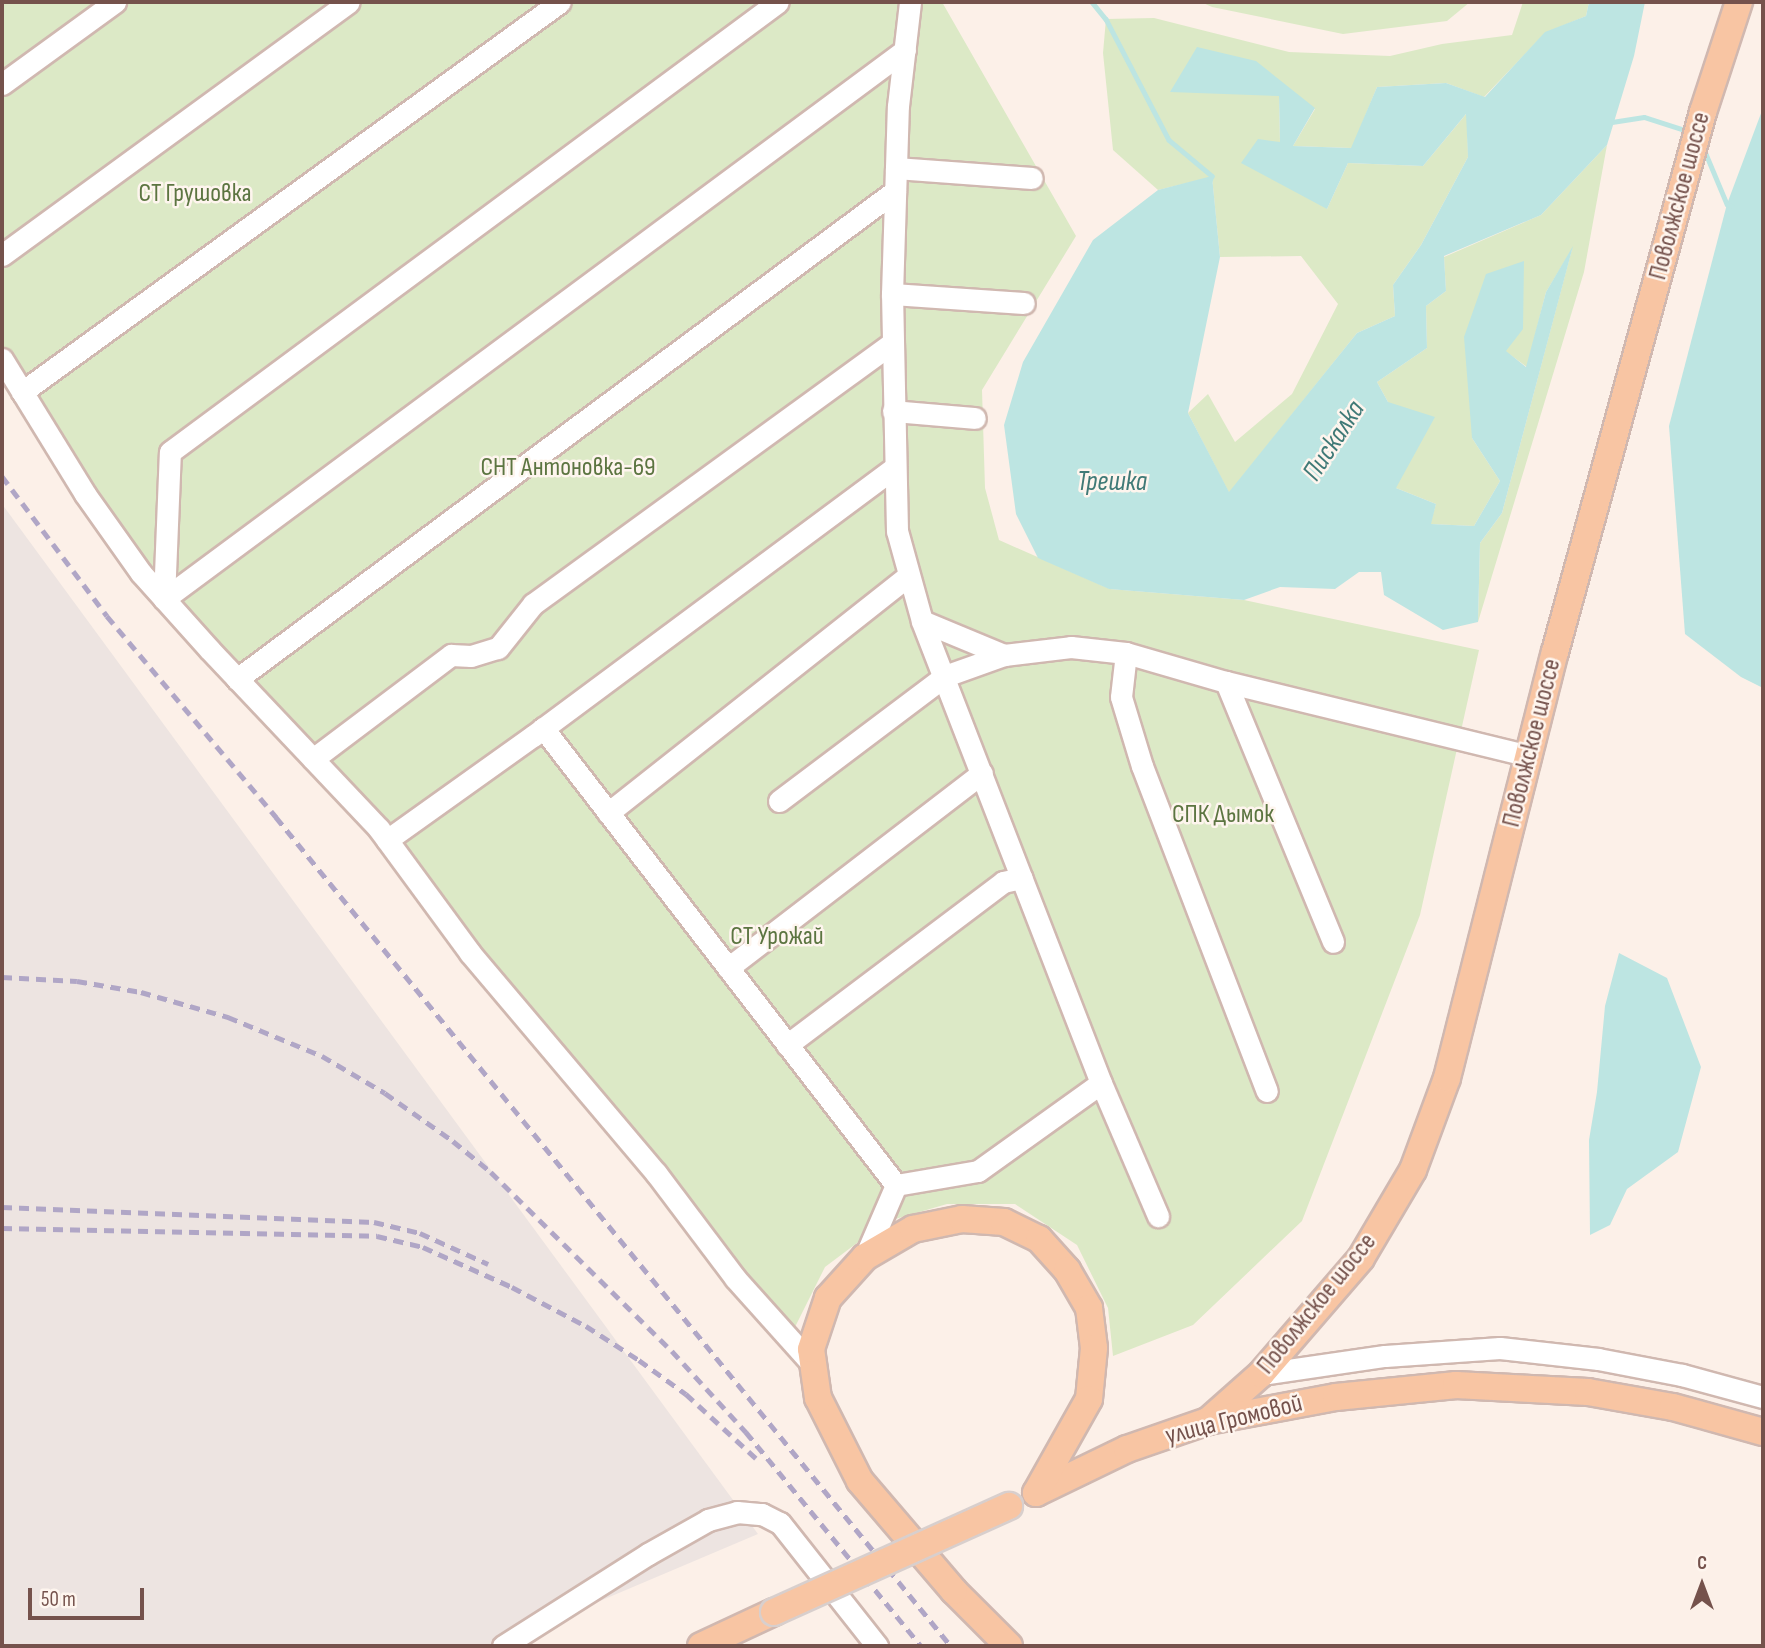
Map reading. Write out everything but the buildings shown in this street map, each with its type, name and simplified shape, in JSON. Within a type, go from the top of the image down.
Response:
[{"type":"main road","name":"Поволжское шоссе","points":[[1208,1421],[1261,1374],[1362,1258],[1413,1170],[1447,1078],[1563,625],[1703,112],[1740,2]]},
{"type":"main road","points":[[1009,1646],[954,1591],[860,1480],[818,1398],[811,1349],[828,1298],[865,1257],[913,1229],[962,1219],[1004,1222],[1039,1239],[1067,1270],[1089,1308],[1094,1348],[1089,1399],[1067,1444],[1036,1493]]},
{"type":"main road","name":"улица Громовой","points":[[701,1646],[1009,1506],[1127,1449],[1208,1421],[1336,1396],[1456,1385],[1588,1392],[1673,1407],[1763,1432]]},
{"type":"street","points":[[2,85],[115,2]]},
{"type":"street","points":[[2,255],[349,2]]},
{"type":"street","points":[[22,392],[560,2]]},
{"type":"street","points":[[164,599],[170,453],[778,2]]},
{"type":"street","points":[[910,2],[898,106],[892,294],[897,531],[907,577],[922,621],[1101,1083],[1158,1216]]},
{"type":"street","points":[[164,599],[905,50]]},
{"type":"street","points":[[896,168],[1032,178]]},
{"type":"street","points":[[237,679],[895,191]]},
{"type":"street","points":[[892,294],[1024,303]]},
{"type":"street","points":[[313,760],[451,654],[471,656],[498,648],[533,604],[891,344]]},
{"type":"street","points":[[2,359],[86,494],[141,573],[387,839],[470,953],[656,1173],[735,1278],[813,1365]]},
{"type":"street","points":[[893,411],[975,418]]},
{"type":"street","points":[[387,839],[543,728],[895,467]]},
{"type":"street","points":[[608,813],[907,577]]},
{"type":"street","points":[[922,621],[1004,655]]},
{"type":"street","points":[[779,801],[944,676],[1004,655],[1072,648],[1126,653],[1226,682],[1530,756]]},
{"type":"street","points":[[1126,653],[1121,697],[1142,766],[1268,1091]]},
{"type":"street","points":[[1226,682],[1333,942]]},
{"type":"street","points":[[543,728],[896,1185]]},
{"type":"street","points":[[728,968],[982,773]]},
{"type":"street","points":[[788,1045],[1003,882],[1022,878]]},
{"type":"street","points":[[896,1185],[978,1171],[1101,1083]]},
{"type":"street","points":[[865,1257],[896,1185]]},
{"type":"street","points":[[1261,1374],[1385,1356],[1500,1348],[1598,1359],[1682,1375],[1763,1397]]},
{"type":"street","points":[[503,1646],[648,1553],[708,1520],[737,1512],[762,1514],[780,1523],[877,1646]]},
{"type":"shaded area","points":[[2,504],[758,1534],[494,1646],[2,1646]]},
{"type":"green space","points":[[2,2],[942,2],[1076,236],[982,390],[985,488],[999,540],[1110,589],[1244,600],[1479,650],[1420,915],[1302,1221],[1193,1325],[1113,1356],[1108,1308],[1077,1245],[1015,1204],[947,1204],[885,1222],[825,1267],[790,1337],[413,877],[243,694],[2,369]]},
{"type":"green space","points":[[1201,2],[1470,2],[1447,21],[1343,34],[1212,7]]},
{"type":"green space","points":[[1523,2],[1589,2],[1586,16],[1545,33],[1484,97],[1446,83],[1377,87],[1352,148],[1293,146],[1315,109],[1279,96],[1280,142],[1327,209],[1348,163],[1423,166],[1467,113],[1468,157],[1421,245],[1393,285],[1395,316],[1357,333],[1229,493],[1188,413],[1208,394],[1235,442],[1292,394],[1338,304],[1301,256],[1220,257],[1212,177],[1158,190],[1113,150],[1103,53],[1106,19],[1154,18],[1289,52],[1390,56],[1442,44],[1512,35]]},
{"type":"green space","points":[[1607,145],[1584,272],[1478,622],[1480,543],[1502,513],[1572,249],[1546,292],[1527,367],[1505,351],[1524,262],[1472,438],[1500,481],[1474,526],[1430,524],[1436,504],[1396,488],[1388,402],[1377,382],[1427,348],[1426,306],[1446,291],[1444,257],[1541,215]]},
{"type":"water","name":"Трешка","points":[[1589,2],[1645,2],[1634,56],[1607,145],[1541,215],[1444,256],[1446,291],[1426,306],[1427,348],[1377,382],[1388,402],[1435,417],[1396,488],[1436,504],[1431,524],[1474,526],[1500,481],[1472,438],[1464,337],[1486,274],[1524,261],[1523,329],[1506,351],[1526,367],[1546,292],[1573,246],[1502,513],[1480,543],[1478,622],[1443,630],[1384,595],[1381,572],[1359,572],[1335,589],[1280,587],[1244,600],[1109,589],[1038,558],[1016,514],[1004,425],[1023,362],[1093,240],[1158,190],[1212,176],[1220,257],[1188,413],[1229,492],[1357,333],[1395,316],[1393,285],[1421,245],[1468,157],[1466,114],[1423,166],[1348,163],[1327,209],[1241,163],[1258,139],[1280,142],[1279,96],[1170,92],[1197,47],[1256,61],[1315,108],[1293,146],[1351,148],[1377,87],[1446,83],[1485,97],[1545,32],[1586,16]]},
{"type":"water","points":[[1763,108],[1763,688],[1741,677],[1685,634],[1669,426],[1727,204]]},
{"type":"water","points":[[1619,953],[1667,978],[1701,1067],[1678,1152],[1627,1189],[1610,1225],[1590,1235],[1589,1140],[1597,1092],[1605,1006]]},
{"type":"waterway","name":"Пискалка","points":[[1092,2],[1106,19],[1169,140],[1212,176],[1210,181]]},
{"type":"waterway","name":"Пискалка","points":[[1612,122],[1644,117],[1688,131]]},
{"type":"waterway","name":"Пискалка","points":[[1704,149],[1727,204],[1732,206]]},
{"type":"railway","points":[[2,476],[107,616],[276,817],[951,1646]]},
{"type":"railway","points":[[2,977],[77,981],[141,992],[228,1017],[322,1056],[385,1093],[453,1141],[491,1172],[672,1351],[746,1432],[921,1646]]},
{"type":"railway","points":[[2,1207],[374,1222],[420,1233],[488,1264]]},
{"type":"railway","points":[[2,1228],[377,1236],[423,1247],[512,1287],[586,1326],[686,1394],[759,1461]]},
{"type":"park label","name":"СТ Грушовка","points":[[195,194]]},
{"type":"park label","name":"СНТ Антоновка-69","points":[[568,468]]},
{"type":"park label","name":"СПК Дымок","points":[[1223,815]]},
{"type":"park label","name":"СТ Урожай","points":[[777,937]]}]
